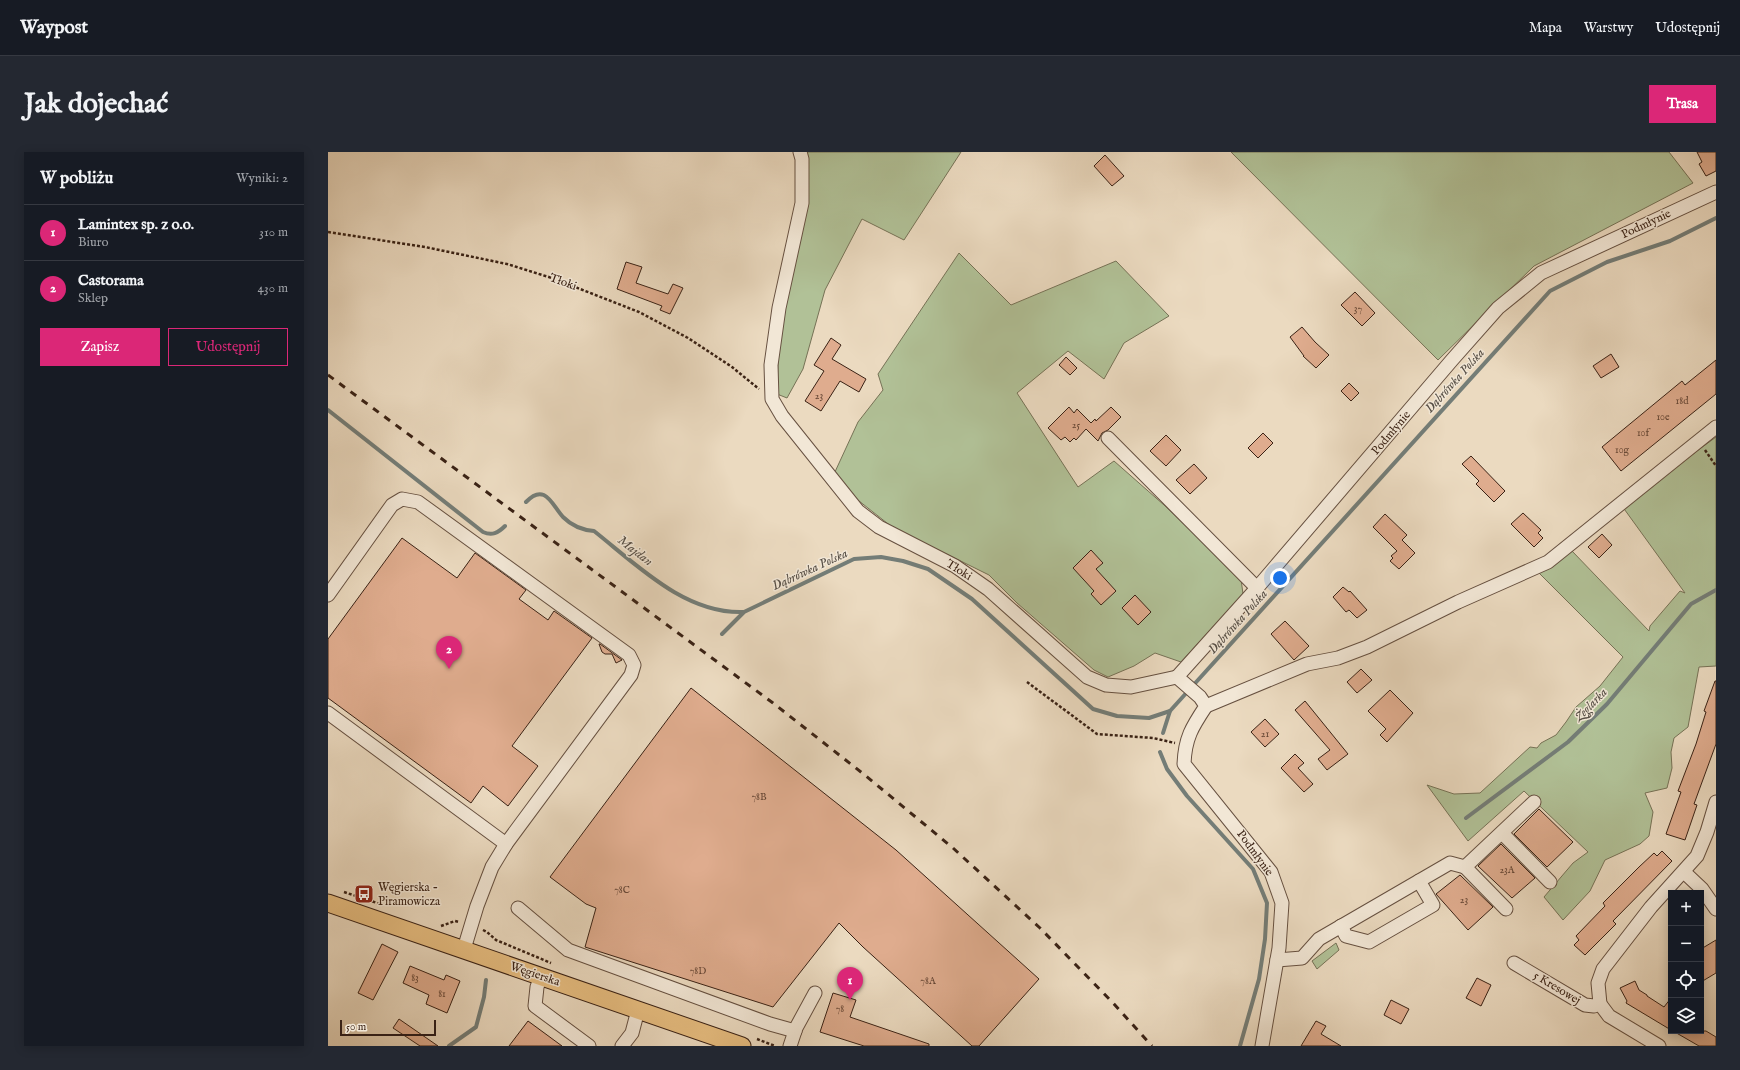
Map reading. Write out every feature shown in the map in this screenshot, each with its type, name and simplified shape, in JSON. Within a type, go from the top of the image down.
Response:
[{"type":"main road","name":"Węgierska","points":[[328,903],[638,1010],[749,1043]]},
{"type":"street","points":[[772,399],[771,365],[779,308],[802,203],[802,159],[800,152]]},
{"type":"street","name":"Podmłynie","points":[[1180,680],[1257,588],[1498,308],[1541,273],[1716,192]]},
{"type":"street","name":"Tłoki","points":[[772,399],[787,422],[858,511],[879,527],[955,566],[988,588],[1087,677],[1106,685],[1131,687],[1180,680]]},
{"type":"street","points":[[1180,680],[1203,701],[1307,664],[1338,658],[1367,647],[1458,602],[1548,562],[1716,427]]},
{"type":"street","points":[[1108,438],[1257,588]]},
{"type":"street","points":[[328,595],[392,505],[402,499],[418,502],[629,655],[634,665],[631,675],[506,844],[492,867],[477,906],[464,949]]},
{"type":"street","name":"Podmłynie","points":[[1203,701],[1185,746],[1184,764],[1271,872],[1282,903],[1277,960],[1262,1046]]},
{"type":"street","points":[[328,713],[506,844]]},
{"type":"street","points":[[1465,867],[1534,802]]},
{"type":"street","points":[[1659,1046],[1609,1016],[1600,1004],[1598,983],[1603,969],[1651,907],[1697,856],[1703,844],[1716,802]]},
{"type":"street","points":[[1502,833],[1550,882]]},
{"type":"street","points":[[1277,960],[1302,958],[1319,939],[1450,863],[1465,867],[1506,909]]},
{"type":"street","points":[[1684,872],[1702,889],[1716,909]]},
{"type":"street","points":[[1341,926],[1346,936],[1368,942],[1433,905],[1419,881]]},
{"type":"street","points":[[518,908],[568,950],[770,1024],[795,1031]]},
{"type":"street","name":"5 Kresowej","points":[[1514,963],[1585,1005],[1594,1006],[1600,1004]]},
{"type":"street","points":[[541,976],[537,987],[535,1006],[589,1046]]},
{"type":"street","points":[[790,1046],[795,1031],[815,993]]},
{"type":"street","points":[[622,1046],[632,1033],[638,1010]]},
{"type":"path","name":"Tłoki","points":[[328,232],[425,247],[507,264],[578,287],[639,312],[688,338],[732,367],[772,399]]},
{"type":"path","points":[[1698,441],[1716,466]]},
{"type":"path","points":[[1027,682],[1097,734],[1153,738],[1185,746]]},
{"type":"path","points":[[749,1043],[776,1046]]},
{"type":"green space","points":[[804,152],[961,152],[904,240],[862,219],[825,290],[803,369],[787,398],[777,394],[779,330]]},
{"type":"green space","points":[[1231,152],[1669,152],[1693,183],[1534,266],[1438,360]]},
{"type":"green space","points":[[959,253],[1011,305],[1116,261],[1169,316],[1124,343],[1104,379],[1068,351],[1017,393],[1078,487],[1114,461],[1164,505],[1241,579],[1243,594],[1181,662],[1155,653],[1134,666],[1108,677],[1094,670],[1017,603],[989,575],[892,527],[854,497],[834,474],[858,422],[883,390],[878,374]]},
{"type":"green space","points":[[1716,437],[1716,666],[1699,667],[1688,727],[1674,738],[1671,752],[1672,768],[1667,788],[1645,793],[1653,812],[1649,836],[1640,844],[1605,860],[1590,891],[1563,920],[1544,897],[1573,863],[1588,852],[1524,791],[1468,841],[1427,785],[1454,794],[1480,793],[1530,747],[1537,748],[1541,743],[1556,735],[1576,707],[1600,686],[1623,657],[1538,572],[1572,551],[1649,631],[1650,626],[1680,591],[1685,593],[1622,506]]},
{"type":"green space","points":[[1336,943],[1339,950],[1317,969],[1312,961]]},
{"type":"building","points":[[1697,152],[1716,152],[1716,171],[1706,176],[1699,164],[1702,162]]},
{"type":"building","points":[[1105,155],[1124,176],[1112,186],[1094,166]]},
{"type":"building","points":[[626,262],[642,267],[636,283],[668,294],[673,284],[683,288],[670,314],[660,310],[662,306],[617,289]]},
{"type":"building","points":[[1355,292],[1375,313],[1362,326],[1341,305]]},
{"type":"building","points":[[1302,327],[1329,355],[1316,368],[1303,356],[1290,337]]},
{"type":"building","points":[[831,338],[841,345],[832,359],[866,379],[859,392],[840,381],[821,411],[805,401],[824,371],[814,365]]},
{"type":"building","points":[[1611,354],[1619,367],[1601,378],[1593,366]]},
{"type":"building","points":[[1066,357],[1077,368],[1070,375],[1059,365]]},
{"type":"building","points":[[1716,360],[1716,394],[1621,471],[1602,447],[1682,381],[1685,385]]},
{"type":"building","points":[[1349,383],[1359,393],[1351,401],[1341,391]]},
{"type":"building","points":[[1069,407],[1074,413],[1077,409],[1091,423],[1095,419],[1096,421],[1111,407],[1121,417],[1108,430],[1102,433],[1098,441],[1086,429],[1076,440],[1074,438],[1070,442],[1065,437],[1061,440],[1048,428]]},
{"type":"building","points":[[1263,433],[1273,443],[1258,458],[1248,448]]},
{"type":"building","points":[[1166,435],[1181,450],[1166,466],[1150,451]]},
{"type":"building","points":[[1471,456],[1505,491],[1494,502],[1476,484],[1479,481],[1462,464]]},
{"type":"building","points":[[1194,464],[1207,478],[1190,494],[1176,480]]},
{"type":"building","points":[[1523,513],[1541,530],[1538,533],[1543,538],[1534,547],[1511,524]]},
{"type":"building","points":[[1385,514],[1407,535],[1402,540],[1415,553],[1399,569],[1390,561],[1393,558],[1391,556],[1397,551],[1373,527]]},
{"type":"building","points":[[1602,534],[1612,545],[1599,558],[1588,547]]},
{"type":"building","points":[[402,538],[457,578],[475,553],[526,590],[519,599],[548,620],[554,611],[592,638],[512,746],[538,766],[508,806],[483,786],[471,803],[328,698],[328,639]]},
{"type":"building","points":[[1091,550],[1103,563],[1096,569],[1116,591],[1101,605],[1091,594],[1094,591],[1073,568]]},
{"type":"building","points":[[1343,587],[1349,592],[1350,591],[1367,610],[1357,618],[1349,610],[1346,612],[1333,597]]},
{"type":"building","points":[[1135,595],[1151,612],[1138,625],[1122,608]]},
{"type":"building","points":[[1285,621],[1309,646],[1294,660],[1271,634]]},
{"type":"building","points":[[599,644],[622,660],[616,663],[612,654],[605,654],[602,652]]},
{"type":"building","points":[[1361,669],[1372,680],[1357,693],[1347,682]]},
{"type":"building","points":[[1715,681],[1716,744],[1694,804],[1697,805],[1685,840],[1666,834],[1681,792],[1678,791],[1696,744],[1706,712],[1704,711]]},
{"type":"building","points":[[691,688],[896,850],[1039,979],[979,1046],[972,1046],[863,947],[839,923],[773,1007],[585,947],[596,908],[586,904],[550,877]]},
{"type":"building","points":[[1390,690],[1413,713],[1387,742],[1380,735],[1386,729],[1368,711]]},
{"type":"building","points":[[1305,701],[1348,754],[1327,770],[1318,759],[1330,750],[1295,710]]},
{"type":"building","points":[[1265,719],[1279,734],[1265,747],[1251,732]]},
{"type":"building","points":[[1295,754],[1304,763],[1298,768],[1313,784],[1304,792],[1281,768]]},
{"type":"building","points":[[1539,809],[1573,842],[1547,867],[1514,834]]},
{"type":"building","points":[[1501,844],[1535,878],[1512,898],[1478,866]]},
{"type":"building","points":[[1662,851],[1672,861],[1613,921],[1616,924],[1585,955],[1574,945],[1579,940],[1576,936],[1605,906],[1603,903],[1639,867],[1654,853],[1657,856]]},
{"type":"building","points":[[1460,875],[1493,907],[1468,930],[1436,894]]},
{"type":"building","points":[[1716,940],[1716,973],[1704,980],[1704,962],[1704,947]]},
{"type":"building","points":[[382,944],[398,952],[373,1000],[358,993]]},
{"type":"building","points":[[410,966],[444,980],[446,975],[460,981],[447,1013],[426,1004],[429,995],[403,983]]},
{"type":"building","points":[[1477,978],[1491,985],[1481,1006],[1466,998]]},
{"type":"building","points":[[1635,981],[1639,990],[1664,1007],[1668,1002],[1668,1028],[1626,1003],[1627,1001],[1620,988]]},
{"type":"building","points":[[833,993],[856,1000],[850,1017],[929,1044],[929,1046],[864,1046],[820,1032]]},
{"type":"building","points":[[1391,1000],[1409,1009],[1401,1024],[1384,1015]]},
{"type":"building","points":[[399,1019],[438,1046],[420,1046],[393,1028]]},
{"type":"building","points":[[528,1021],[562,1046],[509,1046]]},
{"type":"building","points":[[1316,1021],[1326,1026],[1321,1034],[1341,1046],[1301,1046]]},
{"type":"building","points":[[1704,1031],[1706,1031],[1716,1037],[1716,1046],[1699,1046],[1678,1034],[1704,1034]]},
{"type":"waterway","name":"Dąbrówka Polska","points":[[722,634],[744,612],[854,559],[881,557],[903,561],[928,569],[972,599],[1093,709],[1117,716],[1149,718],[1170,711],[1550,291],[1607,262],[1670,241],[1716,218]]},
{"type":"waterway","name":"Majdan","points":[[328,410],[483,532],[489,534],[495,533],[505,526]]},
{"type":"waterway","name":"Majdan","points":[[526,502],[533,496],[538,494],[543,495],[548,498],[563,517],[570,523],[581,529],[594,531],[663,585],[701,605],[722,610],[743,612]]},
{"type":"waterway","name":"Żeglarka","points":[[1466,818],[1568,742],[1607,704],[1691,604],[1716,590]]},
{"type":"waterway","points":[[1163,733],[1170,711]]},
{"type":"waterway","points":[[1160,752],[1167,769],[1187,796],[1253,869],[1267,903],[1265,939],[1259,979],[1240,1046]]},
{"type":"waterway","name":"Dąbrówka Polska","points":[[449,1046],[476,1027],[484,997],[486,980]]},
{"type":"railway","points":[[328,375],[773,703],[866,776],[953,848],[1040,928],[1114,1004],[1152,1046]]},
{"type":"place","name":"Castorama","points":[[449,669]]},
{"type":"place","name":"Węgierska - Piramowicza","points":[[364,894]]},
{"type":"place","name":"Lamintex sp. z o.o.","points":[[850,1000]]}]
